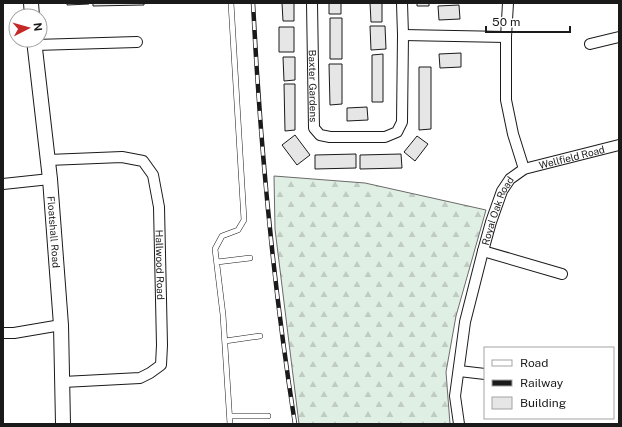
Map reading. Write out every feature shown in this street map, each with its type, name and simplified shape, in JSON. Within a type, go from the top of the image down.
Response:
[{"type":"street","name":"Baxter Gardens","points":[[312,3],[314,128],[320,135],[330,137],[385,137],[397,132],[402,122],[402,3]]},
{"type":"street","name":"Royal Oak Road","points":[[459,424],[455,396],[465,322],[483,251],[502,191],[510,179],[524,170],[513,134],[506,100],[506,37],[508,3]]},
{"type":"street","points":[[403,35],[506,37]]},
{"type":"street","points":[[590,44],[619,37]]},
{"type":"street","points":[[48,42],[137,42]]},
{"type":"street","name":"Floatshall Road","points":[[36,48],[50,179],[62,325],[63,424]]},
{"type":"street","name":"Wellfield Road","points":[[524,170],[619,145]]},
{"type":"street","name":"Hallwood Road","points":[[48,160],[122,157],[143,161],[153,176],[159,207],[162,345],[161,365],[140,378],[63,382]]},
{"type":"street","points":[[3,184],[50,179]]},
{"type":"street","points":[[483,251],[562,274]]},
{"type":"street","points":[[3,333],[14,333],[62,325]]},
{"type":"street","points":[[459,371],[484,374]]},
{"type":"lane","points":[[230,424],[225,342],[215,249],[222,236],[238,230],[244,220],[231,3]]},
{"type":"lane","points":[[217,262],[250,258]]},
{"type":"lane","points":[[225,342],[260,336]]},
{"type":"lane","points":[[230,416],[268,416]]},
{"type":"green space","points":[[274,176],[365,183],[486,210],[456,316],[446,372],[450,424],[299,424],[275,229]]},
{"type":"building","points":[[67,3],[89,3],[89,4],[67,5]]},
{"type":"building","points":[[93,3],[144,3],[144,5],[93,6]]},
{"type":"building","points":[[282,3],[294,3],[294,21],[283,21]]},
{"type":"building","points":[[329,3],[341,3],[341,14],[329,14]]},
{"type":"building","points":[[370,3],[382,3],[382,22],[371,22]]},
{"type":"building","points":[[417,3],[429,3],[429,6],[417,6]]},
{"type":"building","points":[[459,5],[460,19],[439,20],[438,6]]},
{"type":"building","points":[[330,18],[342,18],[342,59],[330,59]]},
{"type":"building","points":[[370,26],[385,26],[386,49],[371,50]]},
{"type":"building","points":[[279,27],[294,27],[294,52],[279,52]]},
{"type":"building","points":[[461,53],[461,67],[440,68],[439,54]]},
{"type":"building","points":[[383,54],[383,102],[372,102],[372,55]]},
{"type":"building","points":[[283,57],[295,57],[295,80],[284,81]]},
{"type":"building","points":[[329,64],[342,64],[342,104],[330,105]]},
{"type":"building","points":[[419,67],[431,67],[431,129],[419,130]]},
{"type":"building","points":[[284,84],[295,84],[295,130],[285,131]]},
{"type":"building","points":[[367,107],[368,120],[347,121],[347,108]]},
{"type":"building","points":[[295,135],[310,155],[297,165],[282,145]]},
{"type":"building","points":[[417,136],[428,144],[415,161],[404,152]]},
{"type":"building","points":[[356,154],[356,168],[315,169],[315,155]]},
{"type":"building","points":[[401,154],[402,168],[360,169],[360,155]]},
{"type":"railway","points":[[253,3],[259,109],[268,214],[280,319],[295,424]]}]
